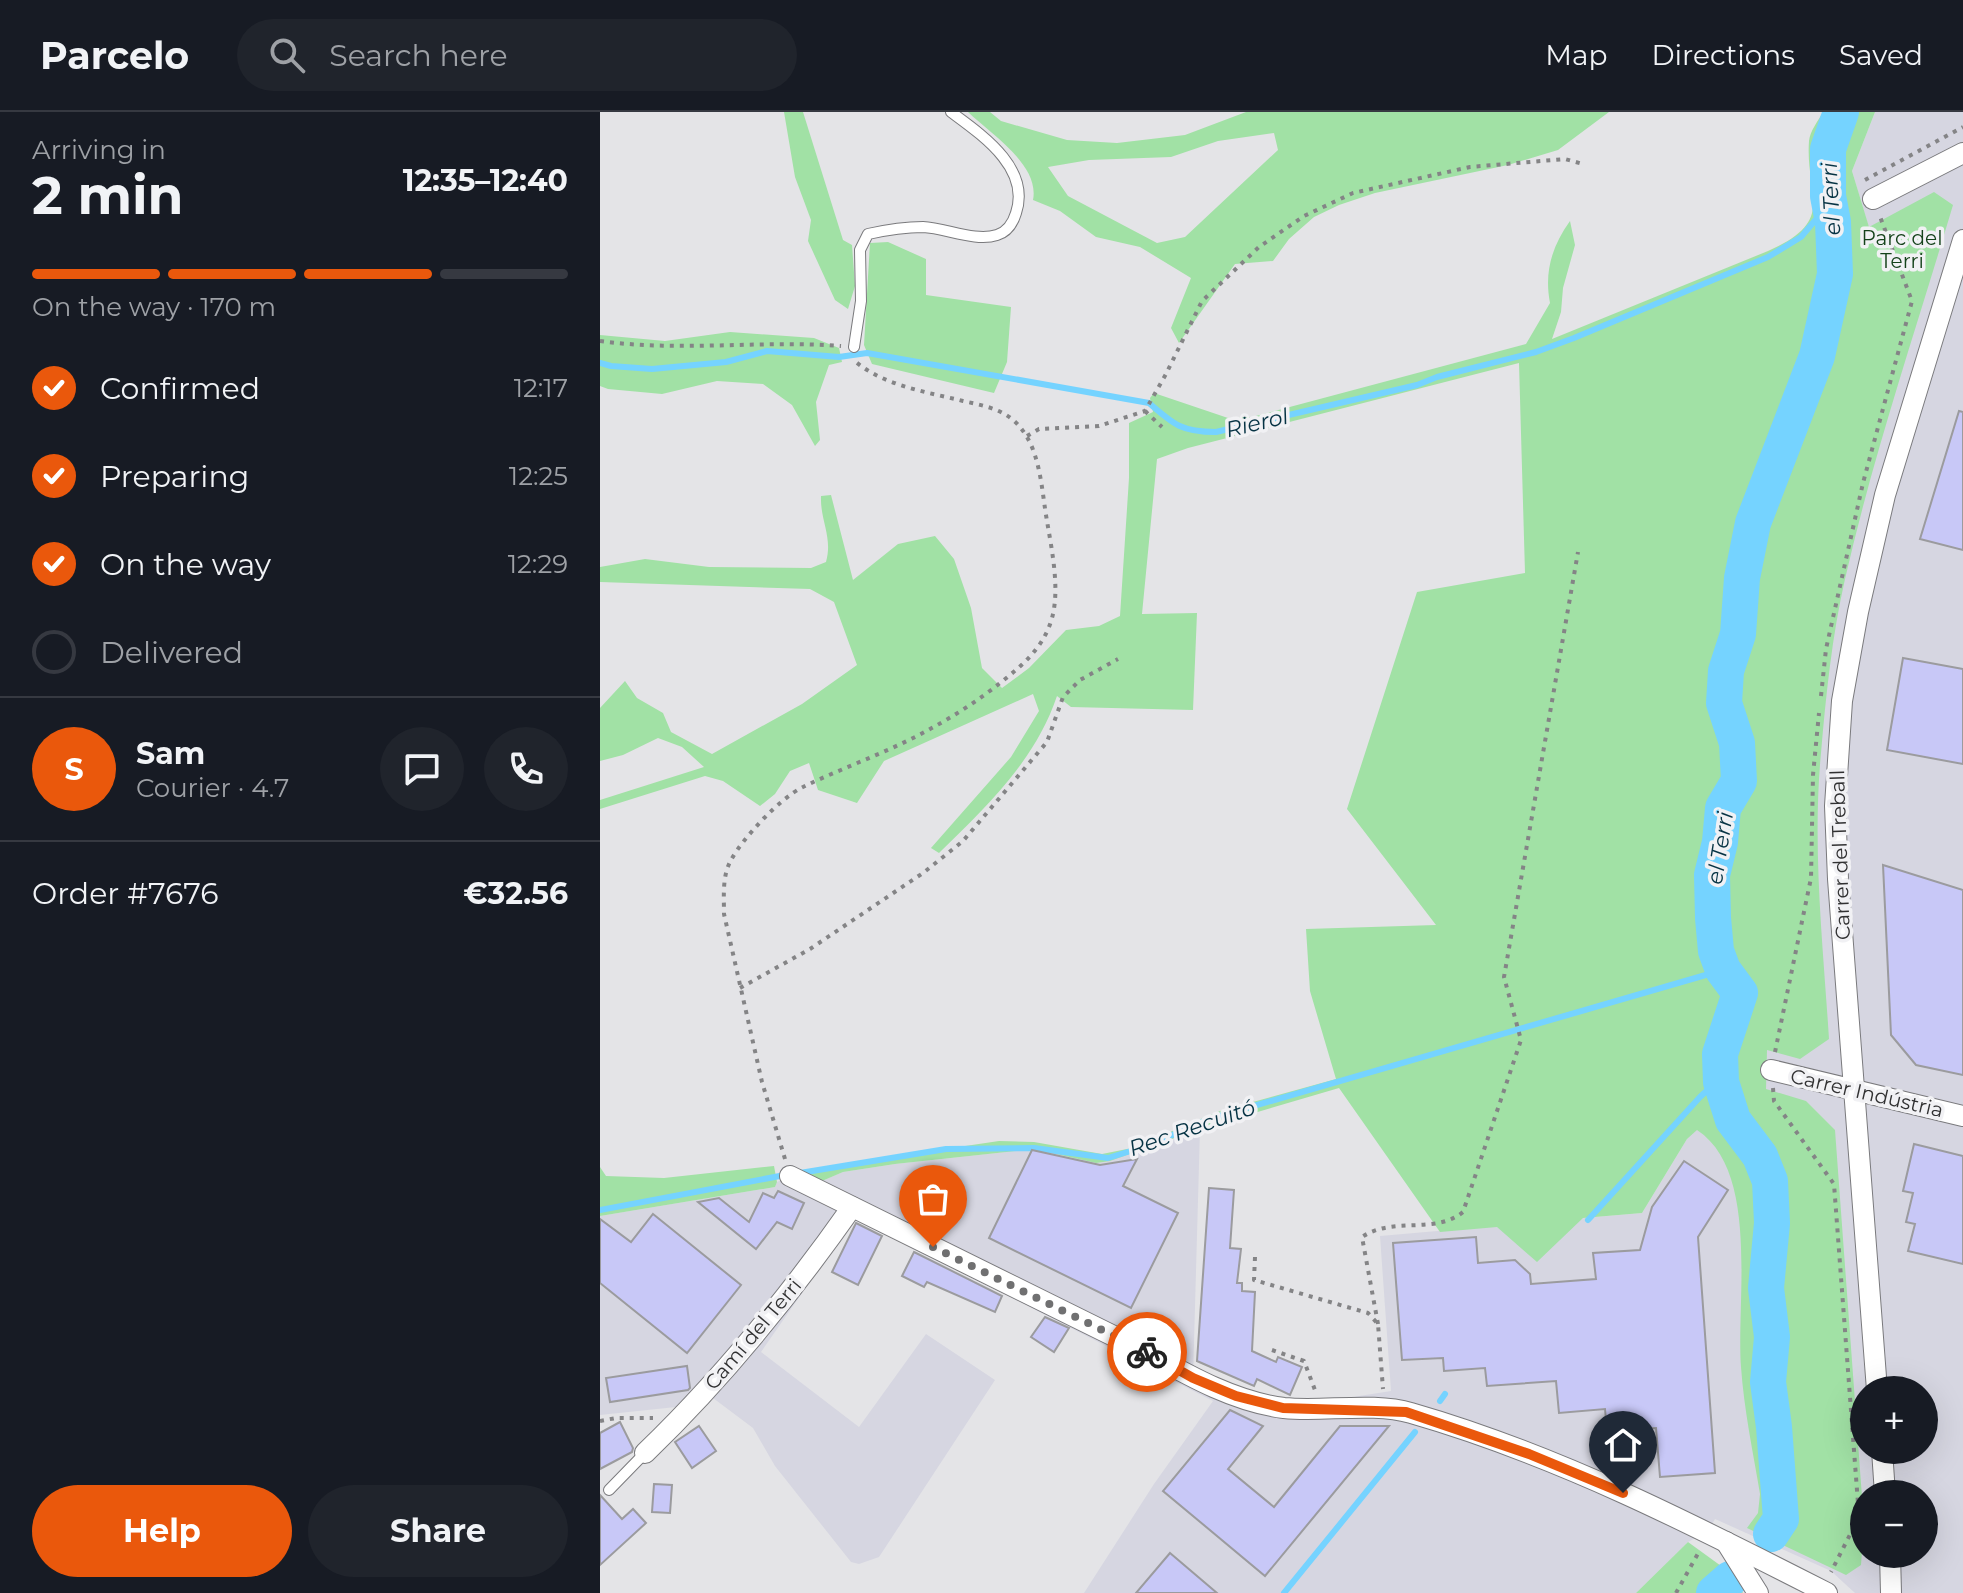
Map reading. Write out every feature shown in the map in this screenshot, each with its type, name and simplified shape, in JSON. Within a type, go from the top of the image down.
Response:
[{"type":"street","points":[[1873,199],[1963,153]]},
{"type":"street","name":"Carrer del Treball","points":[[1876,1376],[1852,1091],[1835,806],[1842,701],[1858,612],[1885,495],[1963,240]]},
{"type":"street","name":"Carrer Indústria","points":[[1771,1070],[1963,1116]]},
{"type":"street","points":[[790,1176],[1193,1378],[1236,1396],[1283,1408],[1406,1412],[1595,1480],[1716,1536],[1790,1585],[1827,1593]]},
{"type":"street","name":"Camí del Terri","points":[[645,1453],[681,1418],[765,1324],[852,1207]]},
{"type":"street","points":[[1716,1536],[1758,1593]]},
{"type":"street","points":[[1890,1568],[1891,1593]]},
{"type":"lane","points":[[854,347],[861,301],[860,250],[868,234],[894,228],[925,227],[979,236],[997,235],[1013,224],[1021,200],[1015,177],[993,143],[951,112]]},
{"type":"lane","points":[[609,1490],[645,1453]]},
{"type":"path","points":[[1027,436],[1039,429],[1099,426],[1145,411],[1202,301],[1259,247],[1304,216],[1353,193],[1470,167],[1565,159],[1583,164]]},
{"type":"path","points":[[600,341],[638,346],[790,342],[854,347],[856,362],[872,374],[918,390],[997,409],[1014,421],[1027,436],[1034,453],[1050,536],[1055,585],[1052,617],[1042,643],[1025,663],[988,693],[930,729],[800,788],[747,838],[730,862],[724,886],[724,914],[762,1082],[790,1176]]},
{"type":"path","points":[[1145,411],[1162,427]]},
{"type":"path","points":[[1389,1411],[1382,1383],[1378,1324],[1362,1237],[1376,1228],[1451,1222],[1463,1212],[1521,1040],[1504,977],[1578,552]]},
{"type":"path","points":[[740,988],[810,949],[923,873],[963,841],[1047,742],[1063,697],[1080,680],[1118,659]]},
{"type":"path","points":[[1255,1257],[1254,1280],[1368,1313],[1378,1324]]},
{"type":"path","points":[[1272,1350],[1304,1361],[1316,1393],[1327,1409]]},
{"type":"path","points":[[600,1421],[616,1418],[681,1418]]},
{"type":"path","points":[[1676,1593],[1716,1536]]},
{"type":"shaded area","points":[[1875,112],[1963,112],[1963,1593],[1855,1593],[1831,1571],[1715,1519],[1708,1531],[1688,1542],[1636,1593],[1084,1593],[1154,1484],[1213,1401],[855,1217],[761,1352],[859,1427],[926,1334],[995,1380],[879,1557],[859,1564],[851,1562],[775,1466],[753,1428],[713,1398],[695,1405],[600,1415],[600,1216],[775,1187],[777,1182],[790,1176],[822,1181],[843,1172],[895,1164],[1034,1149],[1096,1163],[1147,1150],[1200,1129],[1193,1378],[1283,1408],[1391,1391],[1380,1236],[1642,1213],[1687,1139],[1767,1050],[1869,228],[1852,171]]},
{"type":"green space","points":[[784,112],[803,112],[843,240],[852,245],[855,286],[848,309],[835,300],[808,241],[811,220],[795,177]]},
{"type":"green space","points":[[968,112],[990,112],[1001,121],[1067,140],[1117,143],[1185,135],[1246,112],[1609,112],[1558,150],[1508,165],[1375,193],[1314,217],[1289,239],[1273,261],[1235,264],[1179,343],[1171,328],[1191,278],[1140,247],[1096,237],[1060,211],[1033,200],[1033,187],[1022,163]],"holes":[[[1274,133],[1278,150],[1185,237],[1157,243],[1068,196],[1048,167],[1089,160],[1171,157],[1218,141]]]},
{"type":"green space","name":"Parc del Terri","points":[[1823,112],[1875,112],[1852,171],[1869,227],[1934,192],[1953,205],[1869,485],[1845,579],[1833,644],[1821,753],[1818,824],[1819,896],[1829,1039],[1800,1059],[1767,1050],[1766,1089],[1806,1101],[1835,1130],[1853,1376],[1850,1376],[1850,1464],[1860,1464],[1861,1480],[1850,1480],[1850,1568],[1856,1568],[1846,1575],[1747,1528],[1758,1513],[1760,1494],[1741,1367],[1741,1239],[1737,1206],[1730,1175],[1717,1149],[1697,1130],[1687,1139],[1642,1213],[1583,1218],[1537,1262],[1497,1227],[1440,1232],[1339,1088],[1200,1129],[1110,1161],[1096,1163],[1034,1149],[895,1164],[843,1172],[822,1181],[808,1176],[803,1170],[999,1141],[1034,1142],[1102,1154],[1132,1148],[1220,1111],[1336,1079],[1310,991],[1306,929],[1436,925],[1347,809],[1417,592],[1525,573],[1519,363],[1188,448],[1157,459],[1142,614],[1197,613],[1193,710],[1071,707],[1057,696],[1048,719],[1023,762],[992,800],[939,853],[931,848],[1011,757],[1039,711],[1033,694],[884,761],[857,803],[818,790],[809,763],[790,771],[775,794],[760,806],[723,781],[705,776],[600,809],[600,800],[704,767],[682,747],[658,738],[623,755],[600,761],[600,708],[625,681],[637,698],[663,713],[671,732],[712,754],[802,704],[857,665],[834,602],[810,589],[600,582],[600,567],[645,559],[709,567],[811,568],[826,562],[828,545],[821,496],[831,495],[853,580],[898,544],[935,536],[954,559],[971,608],[982,668],[1002,688],[1029,668],[1066,630],[1099,626],[1120,616],[1129,478],[1129,423],[1153,412],[1150,398],[1154,393],[1228,418],[1252,417],[1526,344],[1550,303],[1548,281],[1551,260],[1558,240],[1570,221],[1575,245],[1552,339],[1790,240],[1811,217],[1813,192],[1809,141]]},
{"type":"green space","points":[[888,242],[926,259],[926,295],[1011,307],[1007,362],[994,393],[872,364],[864,345],[870,243]]},
{"type":"green space","points":[[730,332],[814,338],[839,348],[842,362],[829,365],[816,402],[820,440],[815,446],[792,405],[763,384],[717,381],[662,394],[600,386],[600,335],[665,341]]},
{"type":"green space","points":[[774,1166],[775,1187],[600,1216],[600,1167],[606,1176],[664,1178]]},
{"type":"green space","points":[[1688,1542],[1728,1571],[1743,1593],[1636,1593]]},
{"type":"building","points":[[1959,411],[1963,412],[1963,550],[1920,539]]},
{"type":"building","points":[[1903,658],[1963,669],[1963,764],[1887,750]]},
{"type":"building","points":[[1883,865],[1963,890],[1963,1075],[1916,1065],[1891,1035]]},
{"type":"building","points":[[1914,1144],[1963,1156],[1963,1264],[1908,1251],[1915,1224],[1906,1222],[1913,1193],[1903,1191]]},
{"type":"building","points":[[1032,1150],[1100,1165],[1137,1159],[1123,1186],[1178,1213],[1131,1308],[989,1238]]},
{"type":"building","points":[[1684,1161],[1728,1190],[1698,1237],[1715,1473],[1660,1477],[1656,1428],[1607,1431],[1605,1409],[1559,1413],[1556,1381],[1487,1386],[1485,1368],[1444,1371],[1443,1358],[1402,1360],[1393,1243],[1476,1237],[1478,1263],[1515,1260],[1530,1274],[1531,1284],[1596,1279],[1593,1253],[1640,1250],[1652,1207]]},
{"type":"building","points":[[1209,1188],[1234,1190],[1230,1248],[1241,1249],[1237,1283],[1242,1283],[1242,1291],[1255,1292],[1252,1351],[1276,1362],[1278,1357],[1302,1367],[1290,1395],[1257,1379],[1254,1386],[1197,1361]]},
{"type":"building","points":[[778,1191],[804,1203],[792,1229],[777,1222],[756,1249],[698,1202],[719,1198],[749,1222],[763,1193],[774,1198]]},
{"type":"building","points":[[653,1214],[741,1285],[687,1353],[600,1283],[600,1219],[631,1242]]},
{"type":"building","points":[[856,1223],[882,1236],[858,1285],[832,1272]]},
{"type":"building","points":[[914,1252],[1002,1296],[995,1312],[927,1282],[924,1287],[902,1276]]},
{"type":"building","points":[[1045,1317],[1069,1328],[1054,1352],[1031,1337]]},
{"type":"building","points":[[687,1366],[688,1390],[610,1402],[606,1378]]},
{"type":"building","points":[[1230,1410],[1263,1426],[1228,1469],[1274,1507],[1340,1426],[1389,1426],[1265,1576],[1163,1491]]},
{"type":"building","points":[[620,1422],[633,1448],[632,1452],[600,1469],[600,1433]]},
{"type":"building","points":[[699,1426],[716,1451],[692,1468],[675,1442]]},
{"type":"building","points":[[654,1484],[672,1485],[670,1513],[652,1512]]},
{"type":"building","points":[[600,1495],[622,1519],[633,1509],[646,1523],[600,1565]]},
{"type":"building","points":[[1170,1553],[1217,1593],[1136,1593]]},
{"type":"waterway","name":"el Terri","points":[[1771,1534],[1781,1519],[1768,1382],[1772,1337],[1766,1288],[1772,1223],[1770,1181],[1760,1156],[1733,1120],[1721,1082],[1720,1054],[1740,993],[1723,970],[1716,951],[1712,875],[1720,842],[1723,808],[1739,781],[1737,743],[1724,703],[1726,671],[1738,634],[1742,578],[1753,523],[1817,356],[1835,274],[1833,222],[1828,196],[1828,149],[1841,112]]},
{"type":"waterway","name":"Rierol","points":[[600,363],[652,369],[726,362],[767,351],[839,357],[867,353],[1149,403],[1179,426],[1216,432],[1417,385],[1536,352],[1574,338],[1768,257],[1801,237],[1818,217],[1828,196]]},
{"type":"waterway","name":"Rec Recuitó","points":[[800,1173],[946,1149],[1034,1148],[1108,1158],[1147,1146],[1209,1119],[1723,970]]},
{"type":"waterway","points":[[1588,1220],[1700,1097],[1714,1084],[1721,1082]]},
{"type":"waterway","name":"Rec Recuitó","points":[[600,1210],[785,1175]]},
{"type":"waterway","points":[[1440,1401],[1445,1394]]},
{"type":"waterway","points":[[1284,1593],[1415,1432]]},
{"type":"waterway","name":"el Terri","points":[[1714,1593],[1730,1579]]},
{"type":"way so far","points":[[933,1247],[1147,1352]]},
{"type":"route","points":[[1147,1352],[1193,1378],[1236,1396],[1283,1408],[1406,1412],[1529,1454],[1623,1493]]}]
